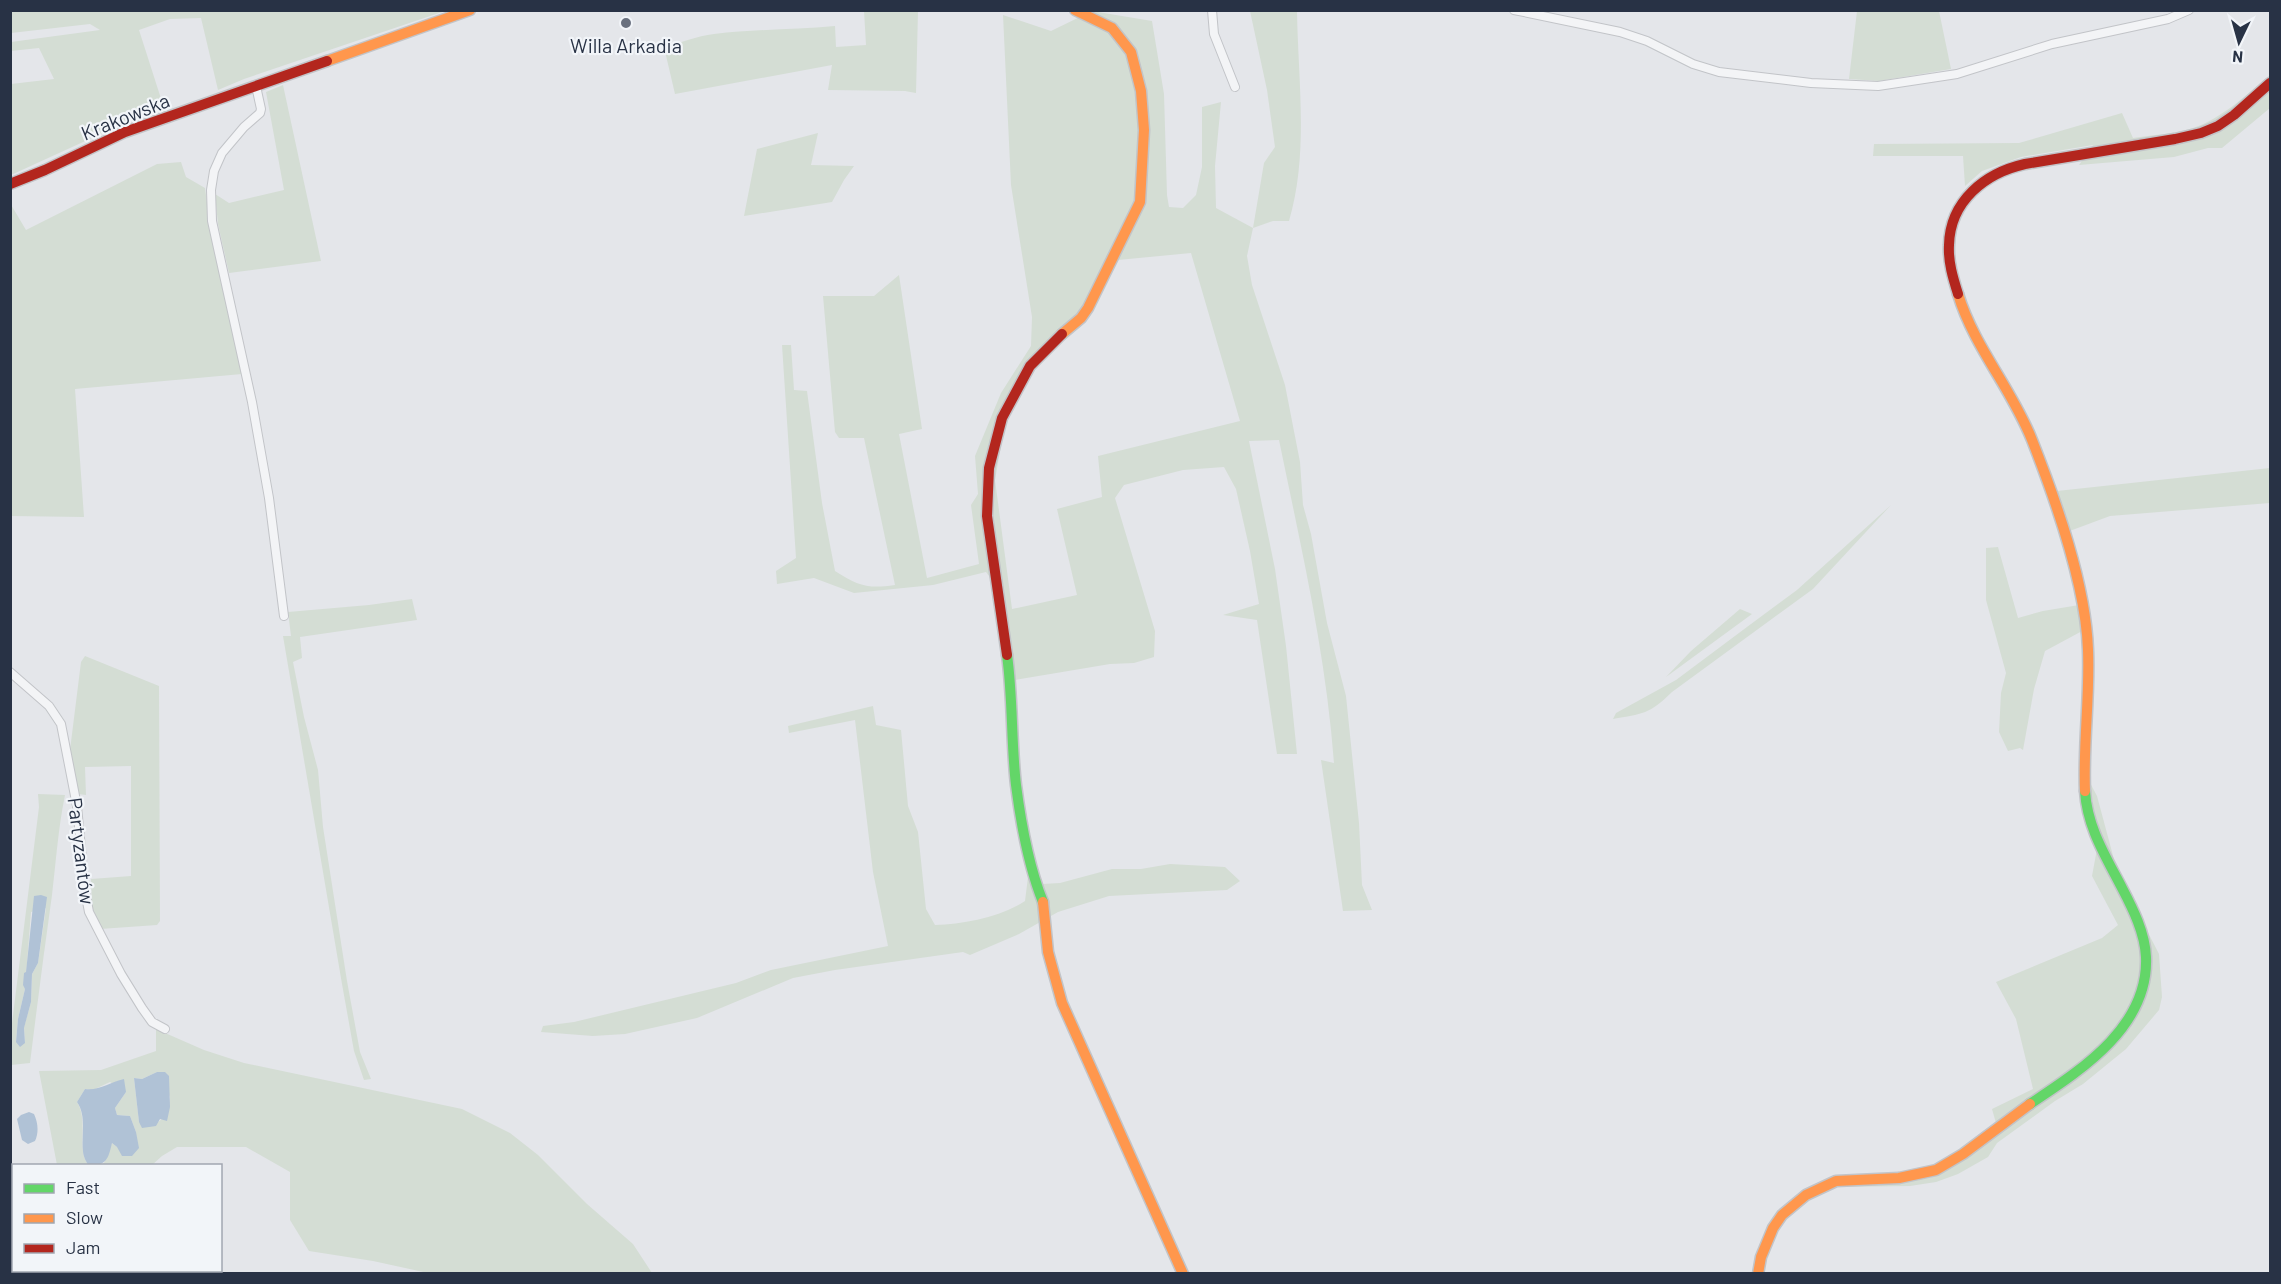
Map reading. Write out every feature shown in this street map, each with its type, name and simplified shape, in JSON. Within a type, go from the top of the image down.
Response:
[{"type":"street","name":"Krakowska","points":[[10,184],[125,132],[470,10]]},
{"type":"street","points":[[1076,10],[1110,27],[1134,57],[1143,96],[1143,186],[1140,202],[1088,308],[1081,318],[1049,345],[1030,366],[1006,408],[989,468],[987,516],[1010,678],[1016,785],[1032,874],[1043,902],[1048,952],[1062,1003],[1119,1126],[1183,1274]]},
{"type":"street","points":[[1212,10],[1214,33],[1235,87]]},
{"type":"street","points":[[1514,10],[1620,32],[1647,41],[1693,64],[1719,72],[1811,83],[1878,86],[1957,74],[2052,44],[2168,19],[2189,10]]},
{"type":"street","points":[[1758,1274],[1763,1243],[1769,1230],[1799,1200],[1823,1185],[1836,1181],[1924,1174],[1953,1162],[2093,1058],[2115,1037],[2131,1015],[2140,995],[2146,976],[2144,943],[2138,925],[2098,841],[2086,799],[2088,650],[2082,595],[2029,433],[1969,321],[1953,282],[1948,245],[1959,207],[1981,182],[1993,175],[2025,164],[2173,140],[2209,130],[2238,112],[2271,83]]},
{"type":"street","points":[[256,87],[260,113],[244,127],[222,153],[214,171],[211,190],[212,221],[252,402],[269,498],[284,615]]},
{"type":"street","name":"Partyzantów","points":[[10,672],[49,706],[61,724],[78,812],[89,912],[121,974],[142,1008],[152,1022],[165,1029]]},
{"type":"shaded area","points":[[11,11],[445,11],[244,79],[218,90],[201,18],[170,19],[139,30],[164,108],[129,121],[11,175],[11,84],[54,79],[39,48],[11,51],[11,42],[100,30],[90,24],[11,33]]},
{"type":"shaded area","points":[[864,11],[918,11],[916,93],[828,90],[832,65],[675,94],[664,47],[714,34],[835,26],[836,47],[866,45]]},
{"type":"shaded area","points":[[1092,11],[1152,21],[1164,94],[1169,207],[1183,208],[1196,195],[1202,167],[1202,107],[1221,102],[1215,166],[1216,208],[1253,228],[1247,256],[1252,285],[1285,385],[1300,462],[1303,505],[1311,534],[1327,623],[1346,696],[1359,823],[1362,885],[1372,910],[1343,911],[1321,760],[1334,763],[1325,682],[1312,601],[1279,440],[1249,441],[1275,569],[1286,646],[1297,754],[1277,754],[1257,620],[1223,615],[1259,604],[1236,489],[1224,467],[1183,470],[1124,485],[1115,498],[1155,631],[1154,657],[1134,663],[1110,664],[1005,680],[992,580],[986,572],[933,585],[854,593],[814,578],[777,584],[776,571],[796,558],[782,345],[791,345],[794,390],[807,391],[822,503],[835,571],[864,585],[877,587],[895,585],[864,438],[839,438],[835,432],[823,296],[874,296],[899,275],[922,429],[899,434],[927,578],[979,564],[971,505],[978,494],[975,456],[1001,393],[1031,346],[1032,317],[1011,185],[1003,15],[1051,31]],"holes":[[[1191,253],[1240,421],[1098,456],[1102,497],[1057,509],[1077,595],[1012,609],[995,480],[1005,423],[1019,395],[1046,353],[1087,320],[1118,260]]]},
{"type":"shaded area","points":[[1250,11],[1297,11],[1301,116],[1299,169],[1289,221],[1273,221],[1253,228],[1264,163],[1275,147],[1267,90]]},
{"type":"shaded area","points":[[1857,11],[1939,11],[1951,69],[1879,81],[1849,79]]},
{"type":"shaded area","points":[[2270,75],[2270,108],[2222,148],[2208,148],[2174,157],[2079,165],[2093,145],[2021,157],[1982,171],[1965,186],[1963,156],[1873,156],[1874,144],[2019,143],[2122,113],[2133,138],[2178,132],[2204,124],[2214,118],[2234,105]]},
{"type":"shaded area","points":[[283,85],[321,261],[229,273],[218,224],[215,194],[229,203],[284,190],[266,92]]},
{"type":"shaded area","points":[[818,133],[811,165],[854,166],[832,202],[744,216],[757,149]]},
{"type":"shaded area","points":[[181,162],[186,177],[205,188],[212,239],[242,374],[75,389],[84,517],[11,516],[10,203],[26,230],[157,164]]},
{"type":"shaded area","points":[[2270,468],[2270,503],[2110,516],[2067,532],[2057,491]]},
{"type":"shaded area","points":[[1891,505],[1813,589],[1672,692],[1658,705],[1639,714],[1613,719],[1616,713],[1676,680],[1797,590]]},
{"type":"shaded area","points":[[1998,547],[2018,618],[2079,605],[2084,630],[2045,651],[2034,689],[2023,750],[2020,748],[2008,751],[1999,732],[2001,693],[2006,673],[1986,600],[1986,548]]},
{"type":"shaded area","points":[[412,599],[417,620],[300,637],[302,658],[293,662],[318,770],[323,827],[360,1052],[371,1079],[364,1080],[354,1051],[283,636],[291,636],[288,612]]},
{"type":"shaded area","points":[[1740,609],[1752,614],[1666,677],[1691,651]]},
{"type":"shaded area","points":[[85,656],[159,686],[160,921],[157,925],[100,929],[92,909],[91,879],[131,876],[131,766],[85,767],[86,795],[78,794],[70,750],[81,662]]},
{"type":"shaded area","points":[[873,706],[876,725],[901,730],[908,806],[918,832],[926,909],[935,925],[982,919],[1015,907],[1025,901],[1028,877],[1042,884],[1060,883],[1112,869],[1141,869],[1170,864],[1225,867],[1240,881],[1227,890],[1109,896],[1058,912],[1019,934],[970,955],[963,952],[793,978],[697,1018],[625,1034],[593,1036],[541,1032],[543,1026],[574,1022],[736,983],[771,970],[888,946],[873,872],[855,720],[789,733],[788,726]]},
{"type":"shaded area","points":[[2089,781],[2097,796],[2119,878],[2097,829]]},
{"type":"shaded area","points":[[38,794],[65,795],[30,1063],[11,1065],[11,1031],[39,807]],"holes":[[[46,908],[38,963],[32,974],[31,1002],[24,1027],[25,1043],[16,1042],[18,1019],[25,989],[31,912]]]},
{"type":"shaded area","points":[[2097,849],[2136,929],[2142,954],[2140,982],[2130,1008],[2113,1032],[2092,1054],[2043,1092],[1996,1123],[1992,1109],[2033,1089],[2016,1019],[1996,982],[2102,938],[2118,925],[2092,876]]},
{"type":"shaded area","points":[[2139,915],[2159,954],[2162,997],[2159,1010],[2126,1049],[2083,1084],[2055,1101],[1997,1143],[1988,1157],[1958,1174],[1936,1182],[1910,1186],[1835,1187],[1930,1178],[1955,1164],[2013,1120],[2048,1098],[2097,1059],[2145,990]]},
{"type":"shaded area","points":[[156,1029],[204,1050],[244,1063],[462,1109],[510,1133],[538,1155],[587,1204],[633,1244],[652,1273],[428,1273],[373,1261],[309,1251],[290,1220],[290,1172],[246,1147],[177,1147],[153,1164],[102,1164],[112,1143],[117,1147],[136,1132],[130,1116],[117,1115],[115,1108],[126,1092],[110,1082],[93,1090],[85,1089],[77,1102],[82,1120],[83,1153],[88,1164],[57,1164],[39,1071],[101,1070],[156,1051]],"holes":[[[157,1072],[170,1097],[167,1115],[158,1122],[139,1122],[134,1078],[142,1079]]]},
{"type":"water","points":[[34,896],[47,897],[38,963],[32,974],[31,1002],[24,1028],[25,1043],[20,1047],[16,1042],[18,1019],[25,989],[24,973],[26,972]]},
{"type":"water","points":[[157,1072],[165,1072],[169,1076],[170,1107],[167,1121],[160,1119],[156,1126],[142,1128],[139,1122],[134,1078],[142,1079]]},
{"type":"water","points":[[124,1079],[126,1092],[115,1108],[117,1115],[130,1116],[139,1148],[132,1156],[122,1156],[112,1143],[105,1161],[99,1164],[88,1164],[83,1153],[82,1113],[77,1102],[85,1089],[100,1088]]},
{"type":"water","points":[[29,1112],[34,1114],[37,1131],[35,1141],[28,1144],[22,1140],[17,1119]]},
{"type":"traffic: fast","points":[[1007,655],[1018,800],[1029,859],[1043,902]]},
{"type":"traffic: fast","points":[[2030,1104],[2070,1077],[2108,1044],[2124,1025],[2136,1005],[2144,982],[2146,957],[2141,930],[2093,829],[2085,791]]},
{"type":"traffic: slow","points":[[327,61],[470,10]]},
{"type":"traffic: slow","points":[[1062,334],[1081,318],[1088,308],[1140,202],[1144,130],[1141,91],[1131,52],[1112,28],[1075,10]]},
{"type":"traffic: slow","points":[[1958,294],[1983,350],[2024,421],[2051,489],[2076,571],[2082,598],[2088,650],[2085,791]]},
{"type":"traffic: slow","points":[[1043,902],[1048,952],[1062,1003],[1183,1274]]},
{"type":"traffic: slow","points":[[1758,1274],[1761,1257],[1773,1228],[1782,1215],[1806,1195],[1836,1181],[1899,1178],[1936,1170],[1963,1154],[2030,1104]]},
{"type":"traffic: jam","points":[[10,184],[125,132],[327,61]]},
{"type":"traffic: jam","points":[[1958,294],[1949,258],[1951,229],[1963,202],[1984,182],[1996,174],[2025,164],[2201,133],[2218,126],[2234,115],[2270,83]]},
{"type":"traffic: jam","points":[[1007,655],[987,516],[989,468],[1002,418],[1030,366],[1062,334]]},
{"type":"place","name":"Willa Arkadia","points":[[626,23]]}]
